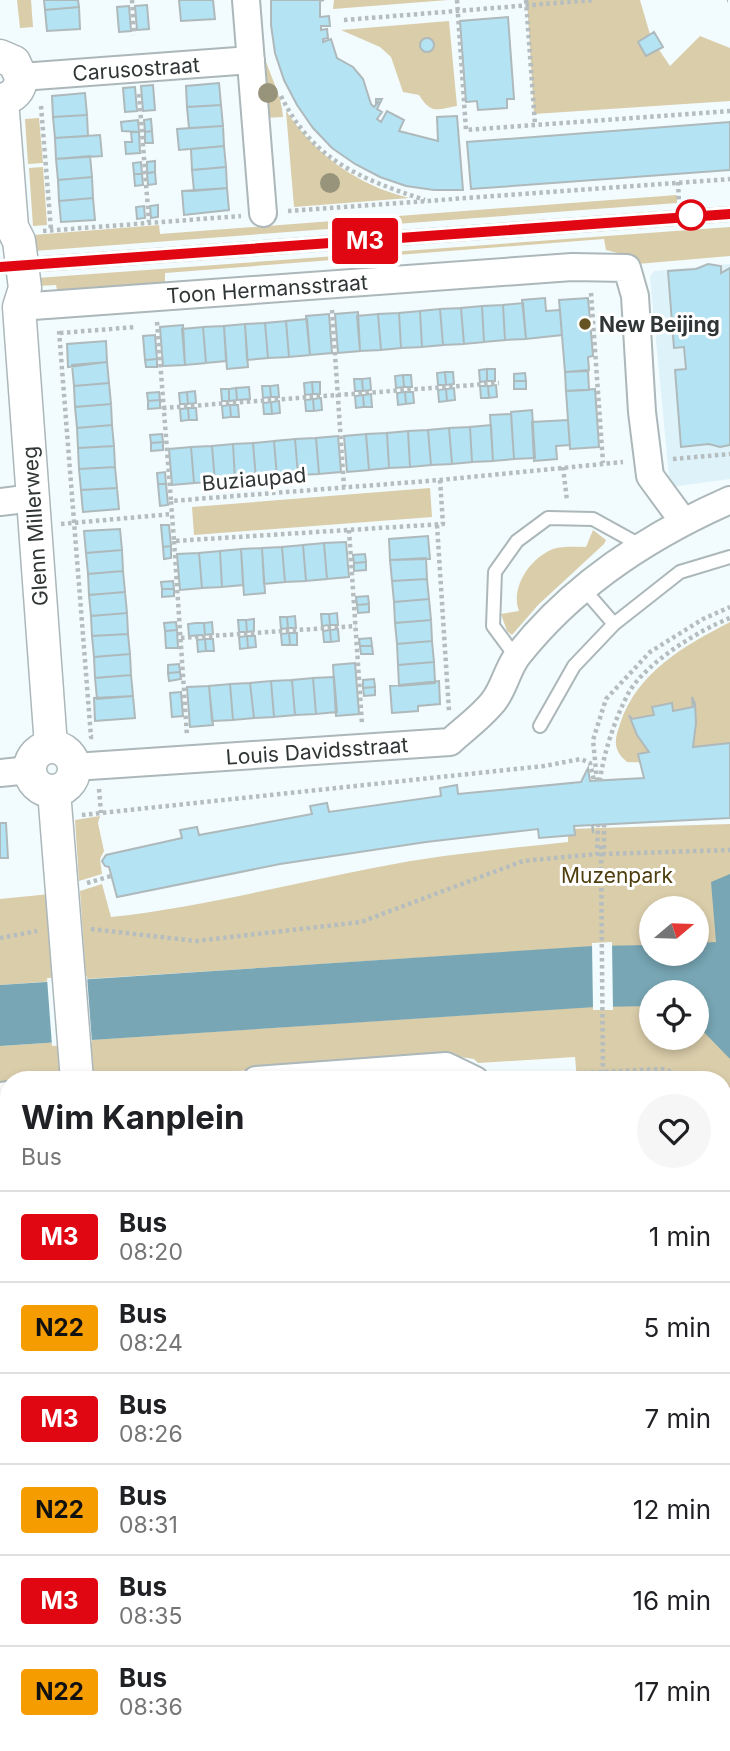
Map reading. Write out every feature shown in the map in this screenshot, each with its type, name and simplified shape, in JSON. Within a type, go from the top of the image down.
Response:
[{"type":"street","points":[[246,0],[263,213]]},
{"type":"street","name":"Carusostraat","points":[[6,83],[251,60]]},
{"type":"street","name":"Glenn Millerweg","points":[[6,83],[27,229],[4,242],[10,267],[9,290],[19,306],[51,746]]},
{"type":"street","name":"Toon Hermansstraat","points":[[19,306],[331,297],[572,267],[627,268],[635,296],[642,412],[650,476],[683,521]]},
{"type":"street","name":"Louis Davidsstraat","points":[[74,789],[450,742],[494,701],[516,657],[582,587],[640,545],[683,521],[730,500]]},
{"type":"street","points":[[0,502],[34,512]]},
{"type":"street","points":[[74,789],[45,790],[14,771],[35,753],[51,746],[67,752],[74,789],[67,941],[77,1071]]},
{"type":"street","points":[[378,1071],[446,1066],[457,1071]]},
{"type":"lane","points":[[10,267],[730,214]]},
{"type":"lane","points":[[516,657],[492,626],[495,572],[517,541],[548,518],[570,518],[593,519],[640,545]]},
{"type":"lane","points":[[540,726],[574,666],[614,624],[680,572],[730,557]]},
{"type":"lane","points":[[582,587],[614,624]]},
{"type":"path","points":[[132,0],[134,35]]},
{"type":"path","points":[[457,0],[466,130],[730,111]]},
{"type":"path","points":[[344,20],[526,3],[594,0]]},
{"type":"path","points":[[526,3],[535,125]]},
{"type":"path","points":[[138,83],[149,222]]},
{"type":"path","points":[[279,91],[298,123],[330,156],[363,178],[427,201]]},
{"type":"path","points":[[41,102],[51,230]]},
{"type":"path","points":[[27,229],[51,230],[730,179]]},
{"type":"path","points":[[678,182],[679,201]]},
{"type":"path","points":[[591,290],[603,463]]},
{"type":"path","points":[[331,297],[345,309]]},
{"type":"path","points":[[318,311],[331,297]]},
{"type":"path","points":[[331,297],[344,487]]},
{"type":"path","points":[[60,333],[131,328],[157,322],[187,738],[200,737]]},
{"type":"path","points":[[56,328],[60,333],[91,737],[105,736]]},
{"type":"path","points":[[163,408],[499,383]]},
{"type":"path","name":"Buziaupad","points":[[171,501],[730,453]]},
{"type":"path","points":[[563,467],[570,518]]},
{"type":"path","points":[[440,480],[449,718]]},
{"type":"path","points":[[34,512],[75,523],[172,514]]},
{"type":"path","points":[[174,541],[440,525]]},
{"type":"path","points":[[349,530],[362,724]]},
{"type":"path","points":[[597,781],[593,740],[606,699],[650,652],[703,619],[730,607]]},
{"type":"path","points":[[597,781],[630,691],[654,666],[693,635],[730,618]]},
{"type":"path","points":[[181,639],[356,626]]},
{"type":"path","points":[[349,725],[374,723]]},
{"type":"path","points":[[74,789],[101,813],[544,766],[581,759],[590,763],[597,781]]},
{"type":"path","points":[[74,789],[101,813]]},
{"type":"path","points":[[0,937],[67,941],[196,941],[361,922],[523,861],[597,854],[601,824]]},
{"type":"path","points":[[601,824],[604,854],[730,850]]},
{"type":"path","points":[[601,824],[603,1071]]},
{"type":"path","points":[[76,886],[111,876]]},
{"type":"path","points":[[623,1071],[669,1071]]},
{"type":"shaded area","points":[[730,264],[730,479],[670,487],[650,277],[654,271]]},
{"type":"green space","points":[[17,0],[31,0],[33,27],[20,28]]},
{"type":"green space","points":[[334,0],[448,0],[333,9]]},
{"type":"green space","points":[[527,0],[640,0],[651,38],[670,66],[700,36],[730,48],[730,101],[534,114]]},
{"type":"green space","points":[[449,21],[457,106],[439,109],[431,108],[419,95],[403,92],[391,57],[380,47],[341,30]]},
{"type":"green space","points":[[263,51],[280,100],[283,117],[264,118]]},
{"type":"green space","points":[[286,111],[311,141],[339,166],[372,185],[409,198],[294,207]]},
{"type":"green space","points":[[39,118],[43,163],[28,164],[25,119]]},
{"type":"green space","points":[[43,167],[47,225],[33,226],[29,168]]},
{"type":"green space","points":[[677,195],[677,203],[34,251],[33,235],[159,225],[160,234]]},
{"type":"green space","points":[[730,227],[730,256],[637,264],[622,254],[606,250],[604,239],[165,273],[165,283],[57,290],[56,285],[37,286],[37,278]]},
{"type":"green space","points":[[430,488],[432,517],[194,535],[192,507]]},
{"type":"green space","points":[[593,530],[606,540],[604,544],[538,605],[512,635],[507,631],[501,614],[519,611],[517,593],[530,567],[553,549],[586,547]]},
{"type":"green space","points":[[730,622],[730,765],[627,762],[617,749],[617,735],[628,706],[638,690],[650,675],[679,651]]},
{"type":"green space","points":[[100,816],[98,823],[104,851],[100,859],[102,874],[79,881],[75,820]]},
{"type":"green space","name":"Muzenpark","points":[[730,824],[730,1071],[576,1071],[575,1057],[478,1063],[474,1059],[454,1056],[236,1071],[93,1070],[89,1040],[574,1008],[572,948],[86,979],[80,891],[102,884],[111,917],[212,901],[402,862],[568,842],[568,829]]},
{"type":"green space","points":[[50,894],[56,981],[0,985],[0,899]]},
{"type":"green space","points":[[60,1042],[62,1071],[0,1071],[0,1046]]},
{"type":"water","points":[[730,874],[730,1059],[709,1037],[709,980],[639,980],[639,1006],[0,1046],[0,985],[593,946],[639,945],[639,966],[709,966],[709,942],[716,942],[711,882]]},
{"type":"pier","points":[[612,942],[613,1010],[593,1010],[592,943]]},
{"type":"pier","points":[[87,976],[92,1043],[52,1046],[47,978]]},
{"type":"building","points":[[44,0],[78,0],[79,7],[45,10]]},
{"type":"building","points":[[179,0],[213,0],[215,19],[181,21]]},
{"type":"building","points":[[271,0],[324,0],[320,1],[320,17],[329,16],[330,26],[321,26],[321,30],[327,29],[328,38],[323,39],[323,42],[331,39],[337,58],[353,67],[363,79],[374,107],[379,101],[376,103],[376,99],[382,99],[377,109],[382,112],[377,119],[381,122],[387,111],[404,120],[399,131],[438,141],[437,117],[457,116],[463,190],[406,186],[380,177],[332,148],[313,128],[284,80],[275,53]]},
{"type":"building","points":[[147,5],[149,29],[137,30],[135,6]]},
{"type":"building","points":[[129,6],[131,31],[119,32],[117,7]]},
{"type":"building","points":[[79,7],[80,29],[47,31],[45,10]]},
{"type":"building","points":[[508,17],[514,99],[507,99],[507,108],[478,110],[477,101],[466,102],[460,21]]},
{"type":"building","points":[[654,32],[663,47],[646,56],[638,42]]},
{"type":"building","points":[[424,38],[430,38],[434,45],[430,52],[424,52],[420,48],[420,42]]},
{"type":"building","points":[[219,83],[221,105],[187,107],[186,86]]},
{"type":"building","points":[[153,85],[155,110],[143,111],[141,86]]},
{"type":"building","points":[[135,87],[137,111],[125,112],[123,88]]},
{"type":"building","points":[[85,93],[87,115],[53,117],[52,96]]},
{"type":"building","points":[[221,105],[223,126],[189,128],[187,107]]},
{"type":"building","points":[[87,115],[88,136],[55,138],[53,117]]},
{"type":"building","points":[[151,119],[152,131],[145,132],[144,120]]},
{"type":"building","points":[[138,120],[139,132],[122,131],[121,122]]},
{"type":"building","points":[[730,122],[730,170],[471,189],[467,142]]},
{"type":"building","points":[[223,126],[224,146],[179,150],[177,129]]},
{"type":"building","points":[[152,131],[153,143],[145,143],[145,132]]},
{"type":"building","points":[[131,132],[139,132],[140,153],[126,154],[125,142],[132,142]]},
{"type":"building","points":[[100,135],[102,156],[56,159],[55,138]]},
{"type":"building","points":[[224,146],[226,167],[192,170],[191,149]]},
{"type":"building","points":[[90,156],[92,177],[58,180],[56,159]]},
{"type":"building","points":[[155,161],[155,172],[147,173],[147,162]]},
{"type":"building","points":[[141,162],[142,174],[134,174],[133,163]]},
{"type":"building","points":[[226,167],[227,188],[194,191],[192,170]]},
{"type":"building","points":[[155,172],[156,184],[148,185],[147,173]]},
{"type":"building","points":[[134,174],[142,174],[143,185],[135,186]]},
{"type":"building","points":[[92,177],[93,198],[59,201],[58,180]]},
{"type":"building","points":[[227,188],[229,210],[184,215],[182,191]]},
{"type":"building","points":[[93,198],[95,220],[61,222],[59,201]]},
{"type":"building","points":[[158,205],[158,217],[151,218],[150,206]]},
{"type":"building","points":[[144,206],[145,218],[137,219],[136,207]]},
{"type":"building","points":[[708,264],[721,266],[721,273],[730,268],[730,445],[681,447],[675,370],[686,369],[684,347],[674,348],[668,271],[696,269]]},
{"type":"building","points":[[545,298],[546,311],[560,310],[562,335],[526,339],[522,300]]},
{"type":"building","points":[[588,298],[593,356],[588,357],[589,370],[565,372],[559,300]]},
{"type":"building","points":[[523,303],[526,339],[505,340],[503,305]]},
{"type":"building","points":[[503,305],[505,340],[484,342],[482,306]]},
{"type":"building","points":[[482,306],[484,342],[464,344],[461,308]]},
{"type":"building","points":[[461,308],[464,344],[443,345],[440,309]]},
{"type":"building","points":[[440,309],[443,345],[422,347],[420,311]]},
{"type":"building","points":[[420,311],[422,347],[401,348],[399,313]]},
{"type":"building","points":[[358,312],[360,351],[338,353],[335,314]]},
{"type":"building","points":[[399,313],[401,348],[381,350],[378,314]]},
{"type":"building","points":[[329,314],[332,353],[310,355],[306,316]]},
{"type":"building","points":[[378,314],[381,350],[360,351],[357,316]]},
{"type":"building","points":[[307,319],[310,355],[289,357],[286,321]]},
{"type":"building","points":[[286,321],[289,357],[268,358],[265,323]]},
{"type":"building","points":[[265,323],[268,358],[247,360],[245,324]]},
{"type":"building","points":[[245,324],[248,367],[227,369],[224,326]]},
{"type":"building","points":[[183,325],[185,365],[163,366],[160,327]]},
{"type":"building","points":[[224,326],[226,361],[206,363],[203,327]]},
{"type":"building","points":[[203,327],[206,363],[185,365],[182,329]]},
{"type":"building","points":[[155,335],[157,359],[145,360],[143,336]]},
{"type":"building","points":[[106,341],[107,362],[68,367],[67,344]]},
{"type":"building","points":[[157,359],[157,367],[146,367],[145,360]]},
{"type":"building","points":[[107,362],[109,383],[74,386],[72,365]]},
{"type":"building","points":[[487,369],[487,381],[480,382],[479,370]]},
{"type":"building","points":[[487,369],[495,369],[495,381],[487,381]]},
{"type":"building","points":[[588,371],[589,390],[566,391],[565,372]]},
{"type":"building","points":[[445,372],[453,372],[454,384],[446,385]]},
{"type":"building","points":[[445,372],[446,385],[438,385],[437,373]]},
{"type":"building","points":[[525,373],[526,381],[514,381],[514,374]]},
{"type":"building","points":[[403,375],[404,387],[396,388],[395,376]]},
{"type":"building","points":[[403,375],[411,375],[412,387],[404,387]]},
{"type":"building","points":[[370,378],[371,390],[363,391],[362,379]]},
{"type":"building","points":[[354,379],[362,379],[363,391],[355,391]]},
{"type":"building","points":[[514,381],[526,381],[526,389],[514,389]]},
{"type":"building","points":[[312,382],[313,394],[305,395],[304,383]]},
{"type":"building","points":[[312,382],[320,382],[320,394],[313,394]]},
{"type":"building","points":[[109,383],[111,404],[75,407],[74,386]]},
{"type":"building","points":[[278,385],[279,397],[271,397],[270,386]]},
{"type":"building","points":[[496,385],[497,397],[489,398],[488,386]]},
{"type":"building","points":[[262,386],[270,386],[271,397],[263,398]]},
{"type":"building","points":[[480,386],[488,386],[489,398],[481,398]]},
{"type":"building","points":[[249,387],[250,399],[237,400],[236,388]]},
{"type":"building","points":[[236,388],[237,400],[229,401],[229,389]]},
{"type":"building","points":[[454,388],[455,400],[447,401],[446,389]]},
{"type":"building","points":[[221,389],[229,389],[229,401],[222,401]]},
{"type":"building","points":[[446,389],[447,401],[439,402],[438,390]]},
{"type":"building","points":[[595,389],[599,447],[570,449],[566,391]]},
{"type":"building","points":[[195,391],[196,403],[188,404],[187,392]]},
{"type":"building","points":[[159,392],[160,400],[148,401],[147,393]]},
{"type":"building","points":[[187,392],[188,404],[180,404],[179,393]]},
{"type":"building","points":[[405,392],[406,404],[398,405],[397,393]]},
{"type":"building","points":[[405,392],[413,392],[414,403],[406,404]]},
{"type":"building","points":[[371,394],[372,407],[364,407],[363,395]]},
{"type":"building","points":[[363,395],[364,407],[356,408],[355,396]]},
{"type":"building","points":[[321,398],[322,410],[314,411],[313,399]]},
{"type":"building","points":[[313,399],[314,411],[306,411],[305,400]]},
{"type":"building","points":[[160,400],[160,408],[148,409],[148,401]]},
{"type":"building","points":[[279,401],[280,413],[272,414],[271,402]]},
{"type":"building","points":[[271,402],[272,414],[264,414],[263,403]]},
{"type":"building","points":[[111,404],[112,425],[77,428],[75,407]]},
{"type":"building","points":[[230,405],[238,405],[239,417],[231,417]]},
{"type":"building","points":[[230,405],[231,417],[223,418],[222,406]]},
{"type":"building","points":[[188,408],[196,408],[197,420],[189,420]]},
{"type":"building","points":[[188,408],[189,420],[181,421],[180,409]]},
{"type":"building","points":[[532,410],[535,458],[514,459],[511,412]]},
{"type":"building","points":[[511,414],[514,459],[493,461],[490,415]]},
{"type":"building","points":[[568,420],[570,445],[556,446],[557,459],[534,461],[532,422]]},
{"type":"building","points":[[112,425],[114,446],[78,448],[77,428]]},
{"type":"building","points":[[491,425],[493,461],[472,462],[470,427]]},
{"type":"building","points":[[470,427],[472,462],[452,464],[449,428]]},
{"type":"building","points":[[449,428],[452,464],[431,465],[428,430]]},
{"type":"building","points":[[428,430],[431,465],[410,467],[408,431]]},
{"type":"building","points":[[408,431],[410,467],[389,468],[387,433]]},
{"type":"building","points":[[387,433],[389,468],[369,470],[366,434]]},
{"type":"building","points":[[162,434],[163,442],[151,443],[150,435]]},
{"type":"building","points":[[366,434],[369,470],[347,472],[344,436]]},
{"type":"building","points":[[338,436],[341,472],[319,474],[316,438]]},
{"type":"building","points":[[316,438],[319,474],[298,475],[295,439]]},
{"type":"building","points":[[295,439],[298,475],[277,477],[274,441]]},
{"type":"building","points":[[274,441],[277,477],[256,479],[253,443]]},
{"type":"building","points":[[163,442],[163,450],[151,451],[151,443]]},
{"type":"building","points":[[253,443],[256,479],[235,480],[233,444]]},
{"type":"building","points":[[233,444],[235,480],[215,482],[212,446]]},
{"type":"building","points":[[114,446],[115,467],[79,469],[78,448]]},
{"type":"building","points":[[212,446],[215,482],[194,483],[191,447]]},
{"type":"building","points":[[191,447],[194,483],[172,485],[169,449]]},
{"type":"building","points":[[115,467],[117,488],[81,490],[79,469]]},
{"type":"building","points":[[165,472],[166,484],[158,484],[157,473]]},
{"type":"building","points":[[158,484],[166,484],[168,505],[160,506]]},
{"type":"building","points":[[117,488],[119,509],[83,512],[81,490]]},
{"type":"building","points":[[161,525],[169,525],[171,546],[163,547]]},
{"type":"building","points":[[120,529],[122,550],[86,553],[84,531]]},
{"type":"building","points":[[428,536],[430,559],[390,560],[389,539]]},
{"type":"building","points":[[346,542],[349,577],[327,579],[324,543]]},
{"type":"building","points":[[324,543],[327,579],[306,581],[303,545]]},
{"type":"building","points":[[303,545],[306,581],[285,582],[282,547]]},
{"type":"building","points":[[171,546],[171,558],[164,559],[163,547]]},
{"type":"building","points":[[282,547],[285,582],[264,584],[262,548]]},
{"type":"building","points":[[262,548],[265,593],[244,595],[241,549]]},
{"type":"building","points":[[241,549],[243,585],[222,587],[220,551]]},
{"type":"building","points":[[122,550],[123,571],[88,574],[86,553]]},
{"type":"building","points":[[220,551],[222,587],[202,588],[199,553]]},
{"type":"building","points":[[199,553],[202,588],[180,590],[177,554]]},
{"type":"building","points":[[365,554],[366,562],[354,563],[353,555]]},
{"type":"building","points":[[426,558],[427,579],[392,581],[390,560]]},
{"type":"building","points":[[366,562],[366,570],[354,571],[354,563]]},
{"type":"building","points":[[123,571],[125,592],[89,595],[88,574]]},
{"type":"building","points":[[427,579],[429,599],[394,602],[392,581]]},
{"type":"building","points":[[173,581],[174,589],[162,589],[161,582]]},
{"type":"building","points":[[162,589],[174,589],[174,596],[162,597]]},
{"type":"building","points":[[125,592],[127,613],[91,616],[89,595]]},
{"type":"building","points":[[368,596],[369,604],[357,605],[356,597]]},
{"type":"building","points":[[429,599],[431,620],[395,623],[394,602]]},
{"type":"building","points":[[369,604],[369,612],[358,613],[357,605]]},
{"type":"building","points":[[127,613],[128,634],[92,636],[91,616]]},
{"type":"building","points":[[337,613],[338,625],[330,625],[329,614]]},
{"type":"building","points":[[321,614],[329,614],[330,625],[322,626]]},
{"type":"building","points":[[295,616],[296,628],[288,628],[287,617]]},
{"type":"building","points":[[280,617],[287,617],[288,628],[281,629]]},
{"type":"building","points":[[254,619],[254,631],[247,632],[246,620]]},
{"type":"building","points":[[238,620],[246,620],[247,632],[239,632]]},
{"type":"building","points":[[431,620],[432,641],[397,644],[395,623]]},
{"type":"building","points":[[176,622],[177,630],[165,631],[164,623]]},
{"type":"building","points":[[212,622],[213,634],[205,635],[204,623]]},
{"type":"building","points":[[204,623],[205,635],[189,636],[188,624]]},
{"type":"building","points":[[338,629],[339,641],[331,642],[330,630]]},
{"type":"building","points":[[177,630],[178,648],[166,648],[165,631]]},
{"type":"building","points":[[330,630],[331,642],[324,642],[323,631]]},
{"type":"building","points":[[289,633],[290,645],[282,645],[281,634]]},
{"type":"building","points":[[289,633],[297,633],[297,645],[290,645]]},
{"type":"building","points":[[128,634],[130,654],[94,657],[92,636]]},
{"type":"building","points":[[247,636],[248,648],[240,649],[239,637]]},
{"type":"building","points":[[247,636],[255,636],[256,647],[248,648]]},
{"type":"building","points":[[371,638],[372,646],[360,646],[359,639]]},
{"type":"building","points":[[205,639],[213,639],[214,651],[206,651]]},
{"type":"building","points":[[205,639],[206,651],[198,652],[197,640]]},
{"type":"building","points":[[432,641],[434,662],[398,665],[397,644]]},
{"type":"building","points":[[360,646],[372,646],[373,654],[361,654]]},
{"type":"building","points":[[130,654],[131,675],[95,678],[94,657]]},
{"type":"building","points":[[434,662],[435,683],[399,686],[398,665]]},
{"type":"building","points":[[355,663],[359,714],[336,716],[333,665]]},
{"type":"building","points":[[179,664],[180,672],[168,673],[168,665]]},
{"type":"building","points":[[180,672],[181,679],[169,681],[168,673]]},
{"type":"building","points":[[131,675],[133,696],[97,699],[95,678]]},
{"type":"building","points":[[334,677],[337,712],[316,714],[313,678]]},
{"type":"building","points":[[313,678],[316,714],[295,715],[292,680]]},
{"type":"building","points":[[374,679],[375,687],[363,688],[363,680]]},
{"type":"building","points":[[292,680],[295,715],[274,717],[271,681]]},
{"type":"building","points":[[271,681],[274,717],[254,718],[250,683]]},
{"type":"building","points":[[439,681],[440,704],[418,706],[418,711],[392,713],[390,686]]},
{"type":"building","points":[[250,683],[254,718],[233,720],[230,684]]},
{"type":"building","points":[[230,684],[233,720],[212,721],[209,686]]},
{"type":"building","points":[[209,686],[213,725],[190,727],[187,687]]},
{"type":"building","points":[[375,687],[375,695],[364,696],[363,688]]},
{"type":"building","points":[[181,692],[183,716],[172,717],[170,693]]},
{"type":"building","points":[[133,696],[135,718],[95,721],[94,698]]},
{"type":"building","points":[[692,697],[696,723],[693,747],[730,743],[730,818],[593,825],[593,833],[592,825],[574,826],[575,835],[539,838],[538,829],[426,842],[280,864],[117,897],[109,867],[102,861],[106,855],[182,838],[180,830],[197,827],[199,835],[312,814],[310,806],[327,803],[329,812],[441,796],[440,788],[457,785],[458,794],[581,782],[588,768],[590,781],[644,778],[638,754],[649,752],[637,735],[629,715],[632,719],[654,715],[652,707],[672,703],[673,711],[693,707]]},
{"type":"building","points":[[0,823],[6,823],[8,858],[0,858]]},
{"type":"bus line","name":"M3","points":[[0,267],[730,214]]},
{"type":"place","name":"New Beijing","points":[[585,324]]}]
